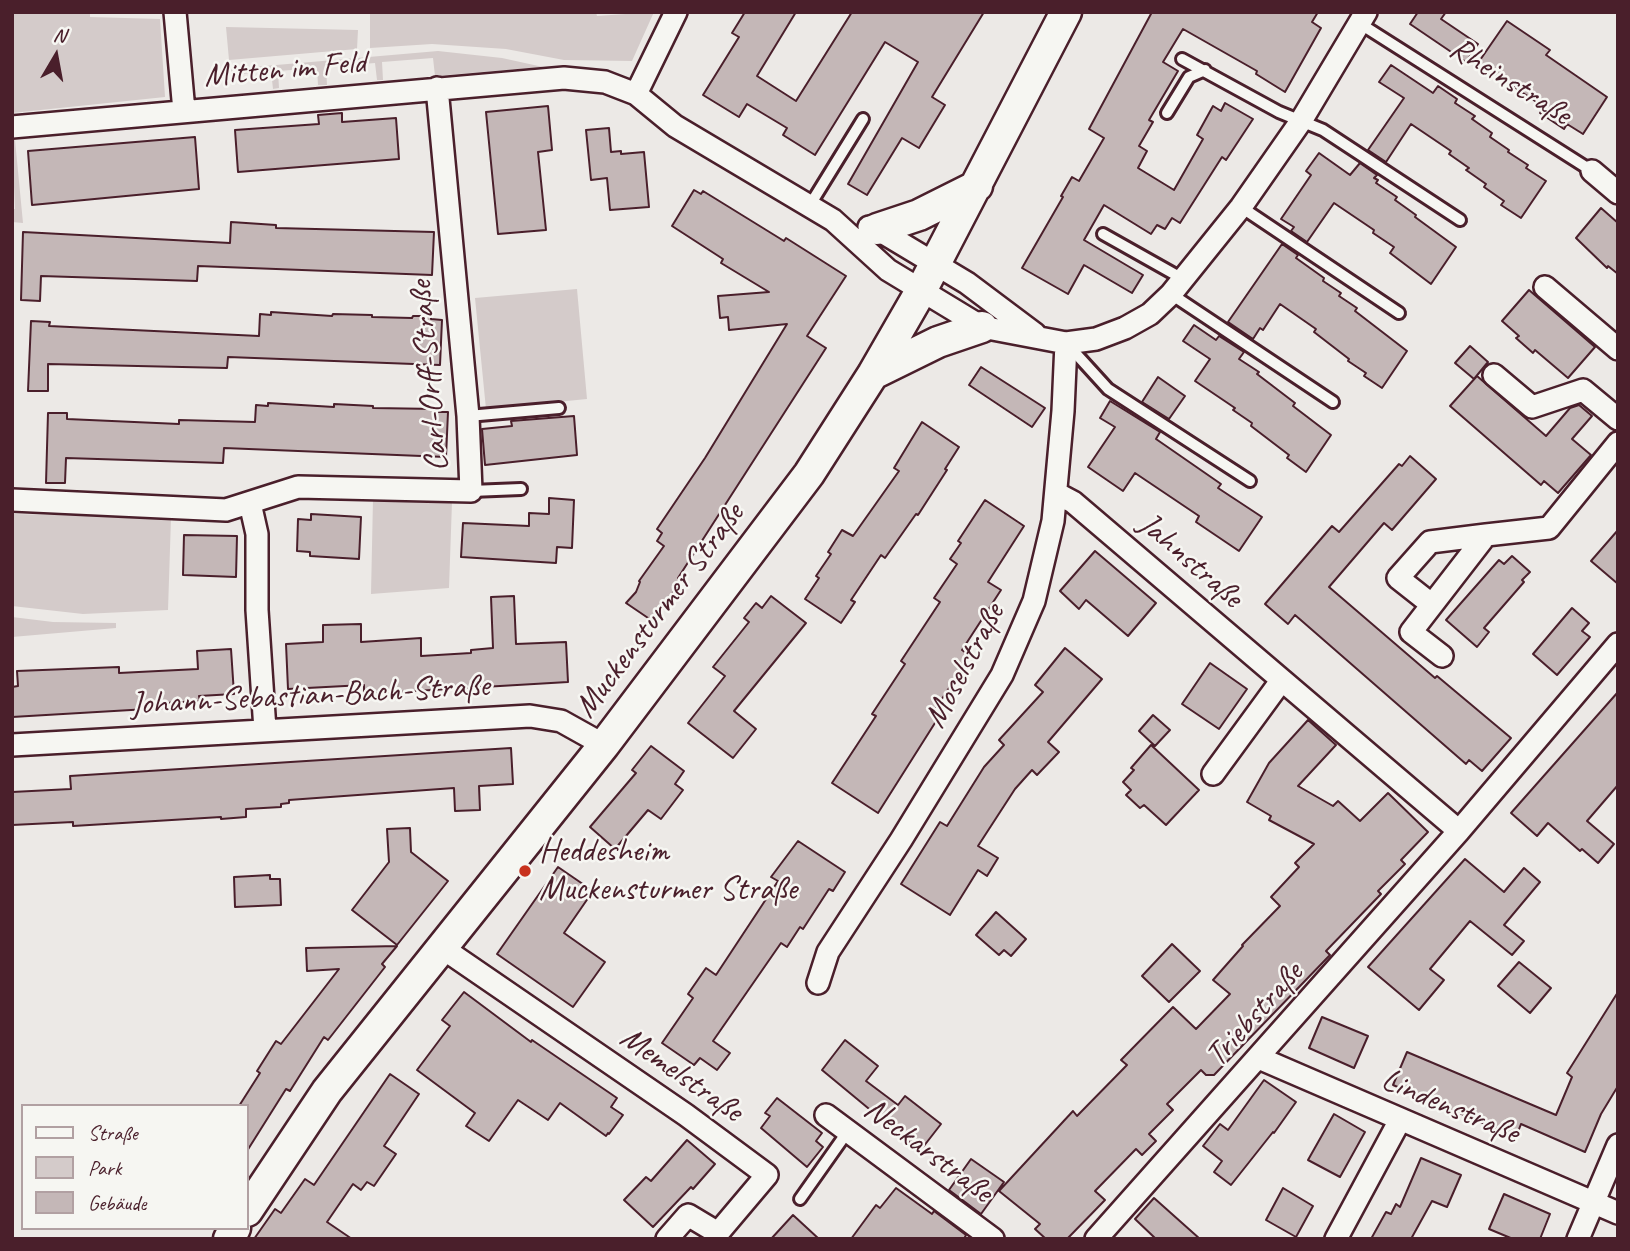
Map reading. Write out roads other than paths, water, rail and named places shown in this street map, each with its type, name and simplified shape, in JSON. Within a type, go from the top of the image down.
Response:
[{"type":"main road","name":"Muckensturmer Straße","points":[[248,1210],[327,1091],[604,745],[809,474],[873,374],[929,277],[1066,12]]},
{"type":"main road","points":[[877,229],[919,215],[976,186]]},
{"type":"main road","points":[[873,374],[938,342],[982,327]]},
{"type":"street","points":[[175,12],[184,111]]},
{"type":"street","points":[[636,94],[676,12]]},
{"type":"street","name":"Rheinstraße","points":[[929,277],[982,327],[1066,343],[1096,339],[1125,328],[1150,313],[1177,287],[1241,207],[1301,121],[1363,18]]},
{"type":"street","name":"Mitten im Feld","points":[[12,127],[564,78],[605,82],[636,94],[675,125],[833,220]]},
{"type":"street","name":"Carl-Orff-Straße","points":[[12,500],[226,510],[298,487],[471,491],[468,416],[437,88]]},
{"type":"street","points":[[1592,171],[1618,193]]},
{"type":"street","points":[[833,220],[877,229],[929,277]]},
{"type":"street","points":[[833,220],[888,270],[929,277]]},
{"type":"street","name":"Rheinstraße","points":[[929,277],[967,283],[1040,338]]},
{"type":"street","points":[[1545,287],[1618,349]]},
{"type":"street","name":"Moselstraße","points":[[818,983],[828,952],[901,840],[1002,675],[1034,601],[1053,521],[1066,343]]},
{"type":"street","points":[[1494,375],[1532,407],[1583,390],[1618,419]]},
{"type":"street","points":[[1431,604],[1398,578],[1430,542],[1549,528],[1618,443]]},
{"type":"street","name":"Jahnstraße","points":[[1056,493],[1073,502],[1459,831]]},
{"type":"street","points":[[250,503],[257,534],[257,610],[265,730]]},
{"type":"street","points":[[1442,656],[1411,632],[1486,535]]},
{"type":"street","name":"Triebstraße","points":[[1096,1239],[1459,831],[1618,643]]},
{"type":"street","points":[[1213,774],[1281,681]]},
{"type":"street","name":"Johann-Sebastian-Bach-Straße","points":[[12,745],[530,716],[561,722],[604,745]]},
{"type":"street","name":"Memelstraße","points":[[441,947],[686,1115],[767,1175],[718,1233],[688,1215],[667,1239]]},
{"type":"street","name":"Lindenstraße","points":[[1259,1058],[1618,1213]]},
{"type":"street","name":"Neckarstraße","points":[[826,1115],[993,1239]]},
{"type":"street","points":[[1336,1239],[1400,1120]]},
{"type":"street","points":[[1578,1239],[1618,1145]]},
{"type":"lane","name":"Rheinstraße","points":[[1363,18],[1592,171]]},
{"type":"lane","points":[[1182,58],[1279,112],[1323,130],[1460,220]]},
{"type":"lane","points":[[1167,113],[1189,77],[1205,70]]},
{"type":"lane","points":[[810,205],[863,119]]},
{"type":"lane","points":[[1241,207],[1399,313]]},
{"type":"lane","points":[[1103,234],[1333,402]]},
{"type":"lane","points":[[1066,343],[1108,389],[1250,481]]},
{"type":"lane","points":[[468,416],[559,408]]},
{"type":"lane","points":[[471,491],[521,489]]},
{"type":"lane","points":[[800,1199],[848,1131]]},
{"type":"place","name":"Heddesheim Muckensturmer Straße","points":[[525,871]]}]
